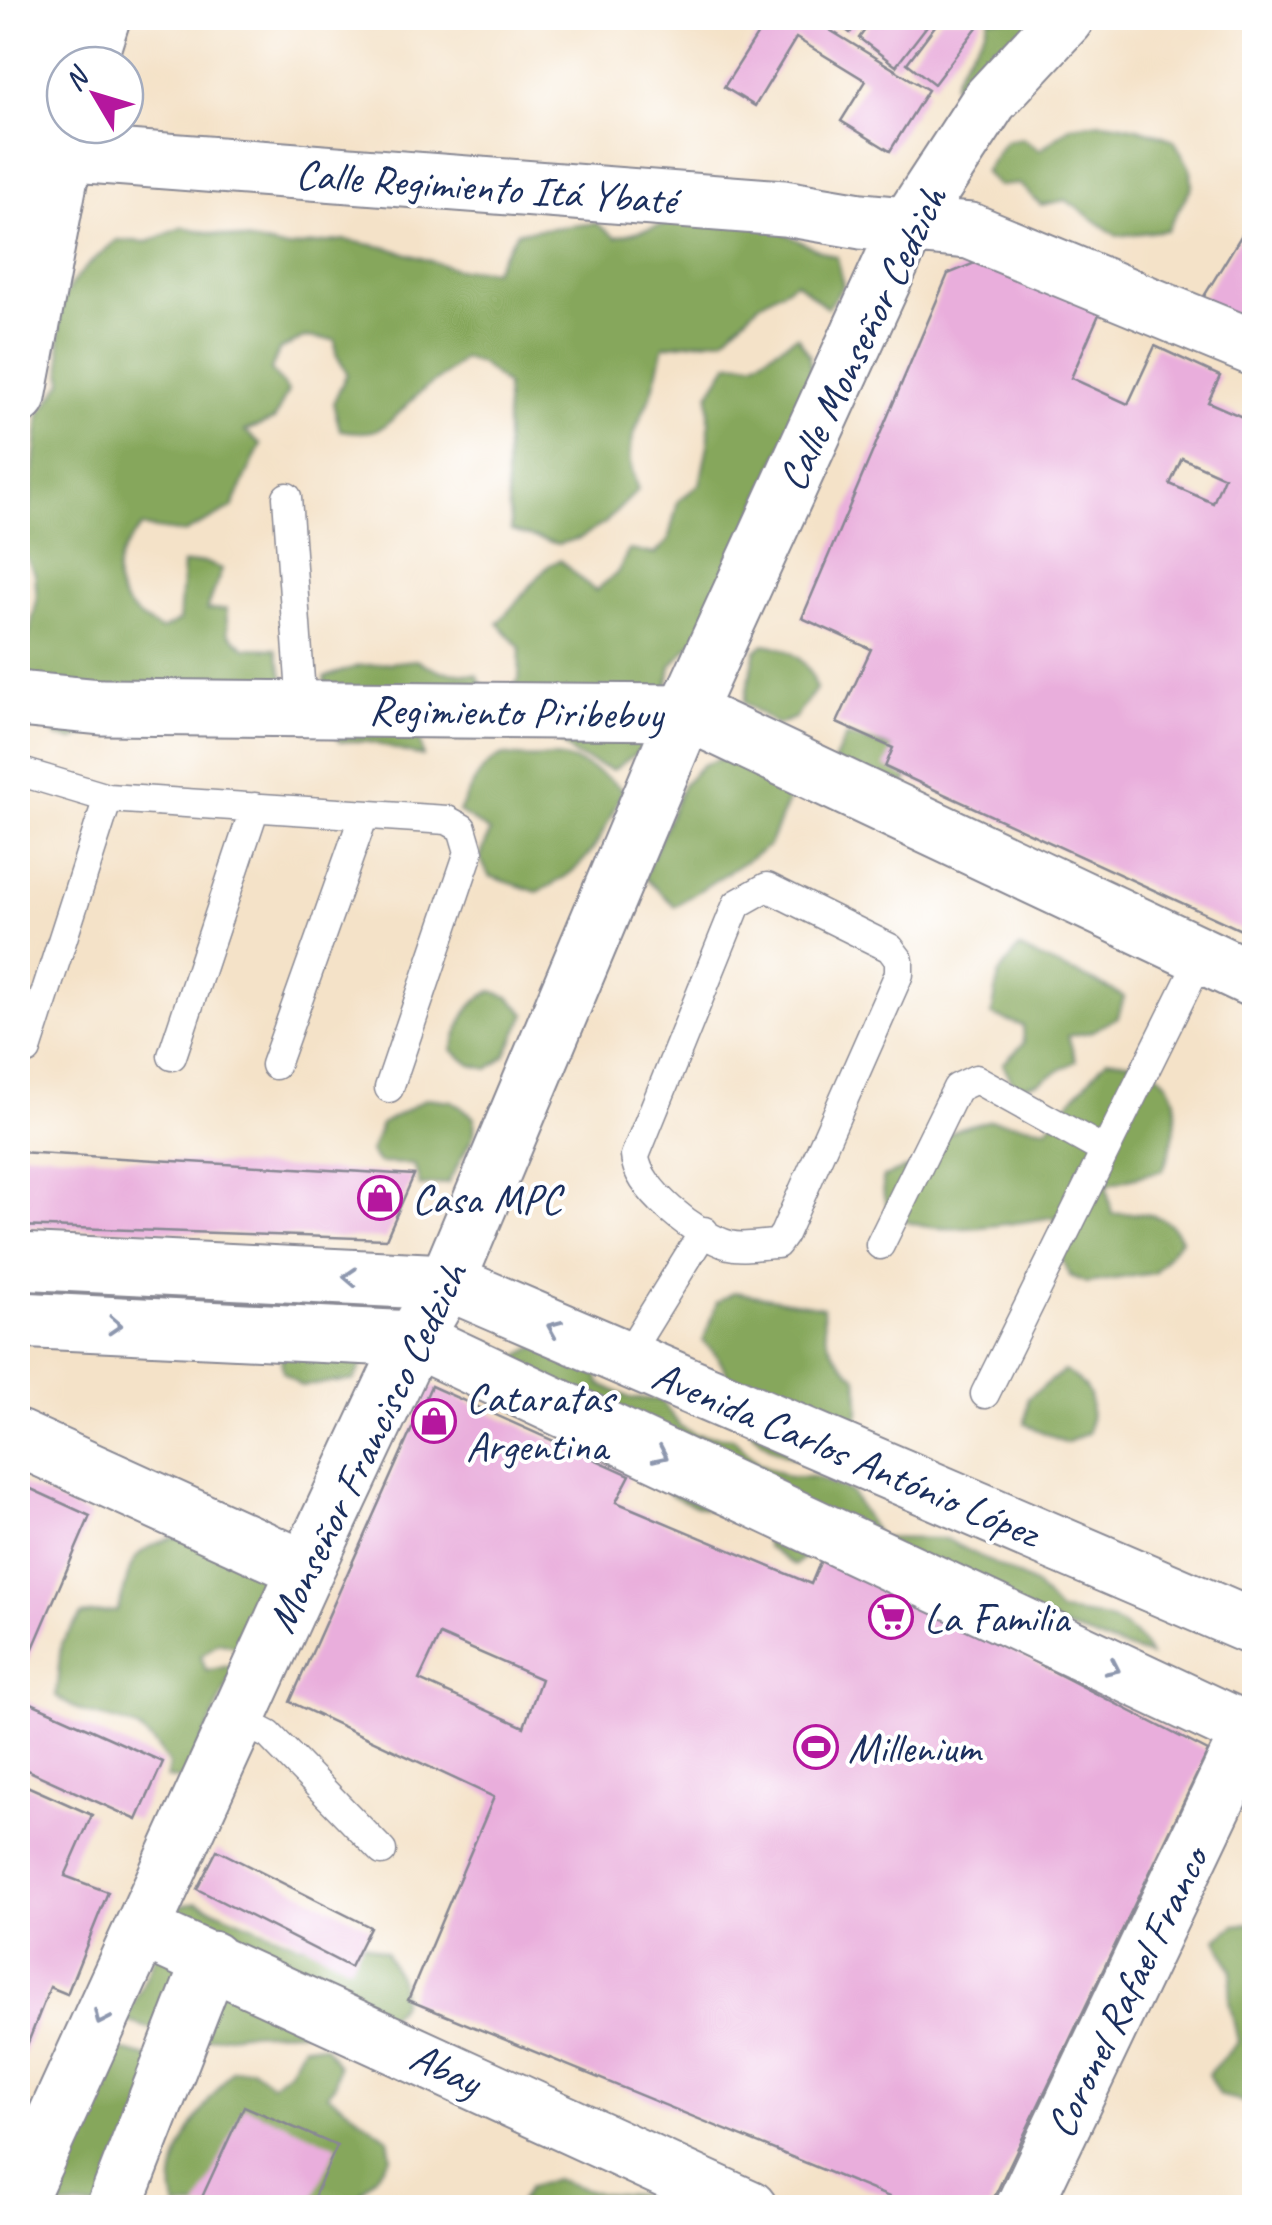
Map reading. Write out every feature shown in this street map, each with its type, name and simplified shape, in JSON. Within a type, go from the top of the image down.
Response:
[{"type":"street","points":[[18,396],[37,139],[61,18]]},
{"type":"street","points":[[94,45],[102,18]]},
{"type":"street","name":"Calle Monseñor Cedzich","points":[[771,520],[909,224],[990,100],[1066,18]]},
{"type":"street","name":"Calle Regimiento Itá Ybaté","points":[[37,139],[784,208],[970,232],[1254,348]]},
{"type":"street","name":"Monseñor Francisco Cedzich","points":[[18,2200],[414,1339],[448,1282],[686,712],[771,520]]},
{"type":"street","name":"Regimiento Piribebuy","points":[[18,699],[101,707],[686,712],[1254,980]]},
{"type":"street","name":"Avenida Carlos António López","points":[[18,1261],[448,1282],[1254,1628]]},
{"type":"street","name":"Avenida Carlos António López","points":[[18,1320],[414,1339],[1253,1729]]},
{"type":"street","points":[[18,1438],[306,1570]]},
{"type":"street","name":"Coronel Rafael Franco","points":[[1023,2208],[1253,1729]]},
{"type":"street","name":"Abay","points":[[142,1930],[749,2208]]},
{"type":"street","points":[[114,2208],[211,1959]]},
{"type":"lane","points":[[287,497],[302,709]]},
{"type":"lane","points":[[18,771],[108,798],[447,820],[462,828],[468,852],[388,1088]]},
{"type":"lane","points":[[27,1050],[108,798]]},
{"type":"lane","points":[[172,1056],[255,808]]},
{"type":"lane","points":[[275,1065],[364,814]]},
{"type":"lane","points":[[767,887],[890,948],[899,960],[898,974],[777,1244],[730,1246],[704,1231],[652,1192],[636,1172],[635,1156],[737,904],[750,893],[767,887]]},
{"type":"lane","points":[[985,1394],[1202,955]]},
{"type":"lane","points":[[880,1245],[957,1088],[967,1081],[976,1079],[1105,1151]]},
{"type":"lane","points":[[625,1359],[704,1231]]},
{"type":"lane","points":[[238,1719],[268,1735],[382,1851]]},
{"type":"green space","points":[[989,18],[1026,18],[1042,32],[963,91],[953,85],[956,75]]},
{"type":"green space","points":[[1101,122],[1138,128],[1174,140],[1191,170],[1192,186],[1167,230],[1117,236],[1066,200],[1041,205],[1019,184],[998,186],[984,172],[1005,141],[1022,138],[1040,150],[1071,126]]},
{"type":"green space","points":[[737,206],[837,257],[843,286],[827,308],[796,282],[760,303],[724,338],[664,346],[631,450],[638,490],[605,523],[580,538],[558,544],[511,531],[506,484],[506,385],[481,364],[463,358],[383,427],[365,432],[340,430],[333,403],[347,373],[336,354],[335,340],[306,337],[279,350],[271,370],[288,391],[274,420],[245,431],[261,444],[232,508],[184,533],[142,527],[129,542],[117,571],[122,597],[144,620],[161,630],[179,621],[183,564],[204,562],[222,569],[207,610],[226,609],[228,633],[245,648],[276,649],[286,687],[107,722],[74,740],[57,737],[25,668],[24,655],[37,600],[35,574],[19,544],[29,516],[40,414],[63,382],[59,333],[63,301],[80,274],[117,240],[148,242],[183,227],[284,248],[344,240],[389,248],[456,269],[493,270],[517,232],[596,223],[616,237]]},
{"type":"green space","points":[[797,336],[809,354],[811,376],[709,624],[671,666],[667,690],[641,750],[613,770],[575,756],[547,728],[468,739],[420,738],[423,756],[373,743],[340,742],[324,723],[325,677],[359,666],[416,660],[439,671],[477,675],[486,691],[508,691],[519,680],[520,648],[498,623],[548,566],[560,560],[595,591],[617,573],[629,550],[655,554],[668,541],[678,501],[700,484],[709,439],[709,394],[729,363],[755,362]]},
{"type":"green space","points":[[764,644],[798,658],[816,689],[795,718],[777,725],[744,702],[756,651]]},
{"type":"green space","points":[[846,736],[893,748],[914,766],[904,785],[834,762]]},
{"type":"green space","points":[[503,755],[570,760],[623,790],[600,838],[581,863],[570,874],[537,892],[489,876],[480,858],[490,832],[459,812],[481,772]]},
{"type":"green space","points":[[731,755],[792,791],[769,846],[675,906],[644,877],[684,783],[702,765]]},
{"type":"green space","points":[[1019,948],[1124,997],[1118,1017],[1090,1032],[1068,1036],[1076,1061],[1039,1082],[1015,1087],[1003,1064],[1024,1043],[1023,1026],[992,1015],[999,974]]},
{"type":"green space","points":[[492,991],[509,997],[526,1014],[505,1056],[488,1069],[471,1065],[452,1050],[470,1008]]},
{"type":"green space","points":[[1107,1059],[1152,1070],[1173,1093],[1175,1127],[1163,1170],[1106,1185],[1112,1214],[1161,1218],[1181,1239],[1154,1273],[1087,1283],[1070,1276],[1059,1254],[1055,1217],[971,1228],[926,1227],[907,1222],[889,1209],[883,1177],[915,1166],[935,1142],[960,1128],[991,1120],[1047,1128]]},
{"type":"green space","points":[[427,1098],[452,1101],[475,1117],[474,1134],[448,1183],[420,1186],[414,1164],[378,1163],[370,1152],[381,1124]]},
{"type":"green space","points":[[735,1292],[823,1307],[827,1339],[835,1355],[857,1378],[859,1402],[854,1429],[829,1458],[809,1461],[775,1450],[758,1438],[747,1423],[726,1372],[703,1342],[717,1302]]},
{"type":"green space","points":[[385,1298],[385,1320],[354,1380],[301,1386],[283,1372],[273,1309],[284,1300]]},
{"type":"green space","points":[[535,1347],[593,1362],[600,1384],[630,1398],[661,1400],[680,1426],[695,1434],[733,1438],[758,1463],[789,1477],[815,1477],[851,1492],[879,1538],[946,1539],[1034,1584],[1059,1612],[1100,1617],[1123,1626],[1150,1656],[814,1547],[795,1566],[767,1547],[762,1521],[696,1506],[654,1482],[516,1357]]},
{"type":"green space","points":[[1064,1371],[1086,1389],[1091,1404],[1088,1433],[1066,1443],[1025,1424],[1028,1398]]},
{"type":"green space","points":[[175,1537],[247,1563],[259,1573],[266,1597],[242,1648],[218,1642],[201,1656],[206,1671],[237,1664],[185,1780],[167,1778],[169,1765],[143,1733],[130,1725],[88,1714],[56,1696],[61,1644],[81,1615],[117,1611],[132,1563],[146,1549]]},
{"type":"green space","points":[[197,1902],[300,1945],[327,1938],[359,1941],[385,1952],[401,1982],[401,2003],[391,2015],[324,2030],[242,2033],[191,2041],[126,2021],[178,1906]]},
{"type":"green space","points":[[1254,1923],[1254,2106],[1219,2095],[1208,2074],[1238,2042],[1229,2000],[1232,1971],[1217,1939],[1235,1925]]},
{"type":"green space","points":[[303,2045],[325,2046],[338,2066],[335,2084],[327,2094],[388,2138],[391,2157],[349,2207],[176,2207],[174,2172],[179,2153],[198,2117],[232,2070],[251,2068],[272,2084],[289,2070]]},
{"type":"green space","points":[[110,2047],[162,2061],[119,2207],[18,2207],[18,2132]]},
{"type":"green space","points":[[554,2179],[597,2193],[675,2197],[693,2207],[529,2208],[520,2201],[528,2188]]},
{"type":"building","points":[[768,18],[810,18],[928,90],[890,151],[841,121],[866,81],[796,38],[755,106],[724,87]]},
{"type":"building","points":[[830,18],[862,18],[850,33]]},
{"type":"building","points":[[874,18],[933,18],[896,66],[859,38]]},
{"type":"building","points":[[941,18],[984,18],[934,84],[907,63]]},
{"type":"building","points":[[1254,215],[1254,333],[1201,301]]},
{"type":"building","points":[[982,260],[1101,310],[1071,378],[1128,404],[1155,346],[1220,376],[1208,402],[1254,422],[1254,936],[885,767],[893,748],[837,723],[871,649],[802,618],[948,274]],"holes":[[[1182,458],[1224,477],[1213,503],[1170,484]]]},
{"type":"building","points":[[18,1152],[414,1175],[386,1239],[18,1226]]},
{"type":"building","points":[[431,1386],[630,1475],[616,1502],[811,1584],[821,1560],[931,1609],[1208,1751],[989,2208],[916,2208],[408,2000],[494,1797],[290,1702]],"holes":[[[440,1635],[541,1679],[524,1727],[419,1680]]]},
{"type":"building","points":[[18,1483],[90,1516],[18,1683]]},
{"type":"building","points":[[18,1697],[163,1762],[137,1820],[18,1766]]},
{"type":"building","points":[[18,1782],[92,1815],[65,1876],[108,1892],[67,1994],[50,1987],[18,2068]]},
{"type":"building","points":[[217,1850],[370,1927],[350,1967],[197,1889]]},
{"type":"building","points":[[244,2106],[337,2146],[309,2208],[197,2208]]},
{"type":"place","name":"Casa MPC","points":[[380,1198]]},
{"type":"place","name":"Cataratas Argentina","points":[[434,1421]]},
{"type":"place","name":"La Familia","points":[[891,1617]]},
{"type":"place","name":"Millenium","points":[[816,1747]]}]
